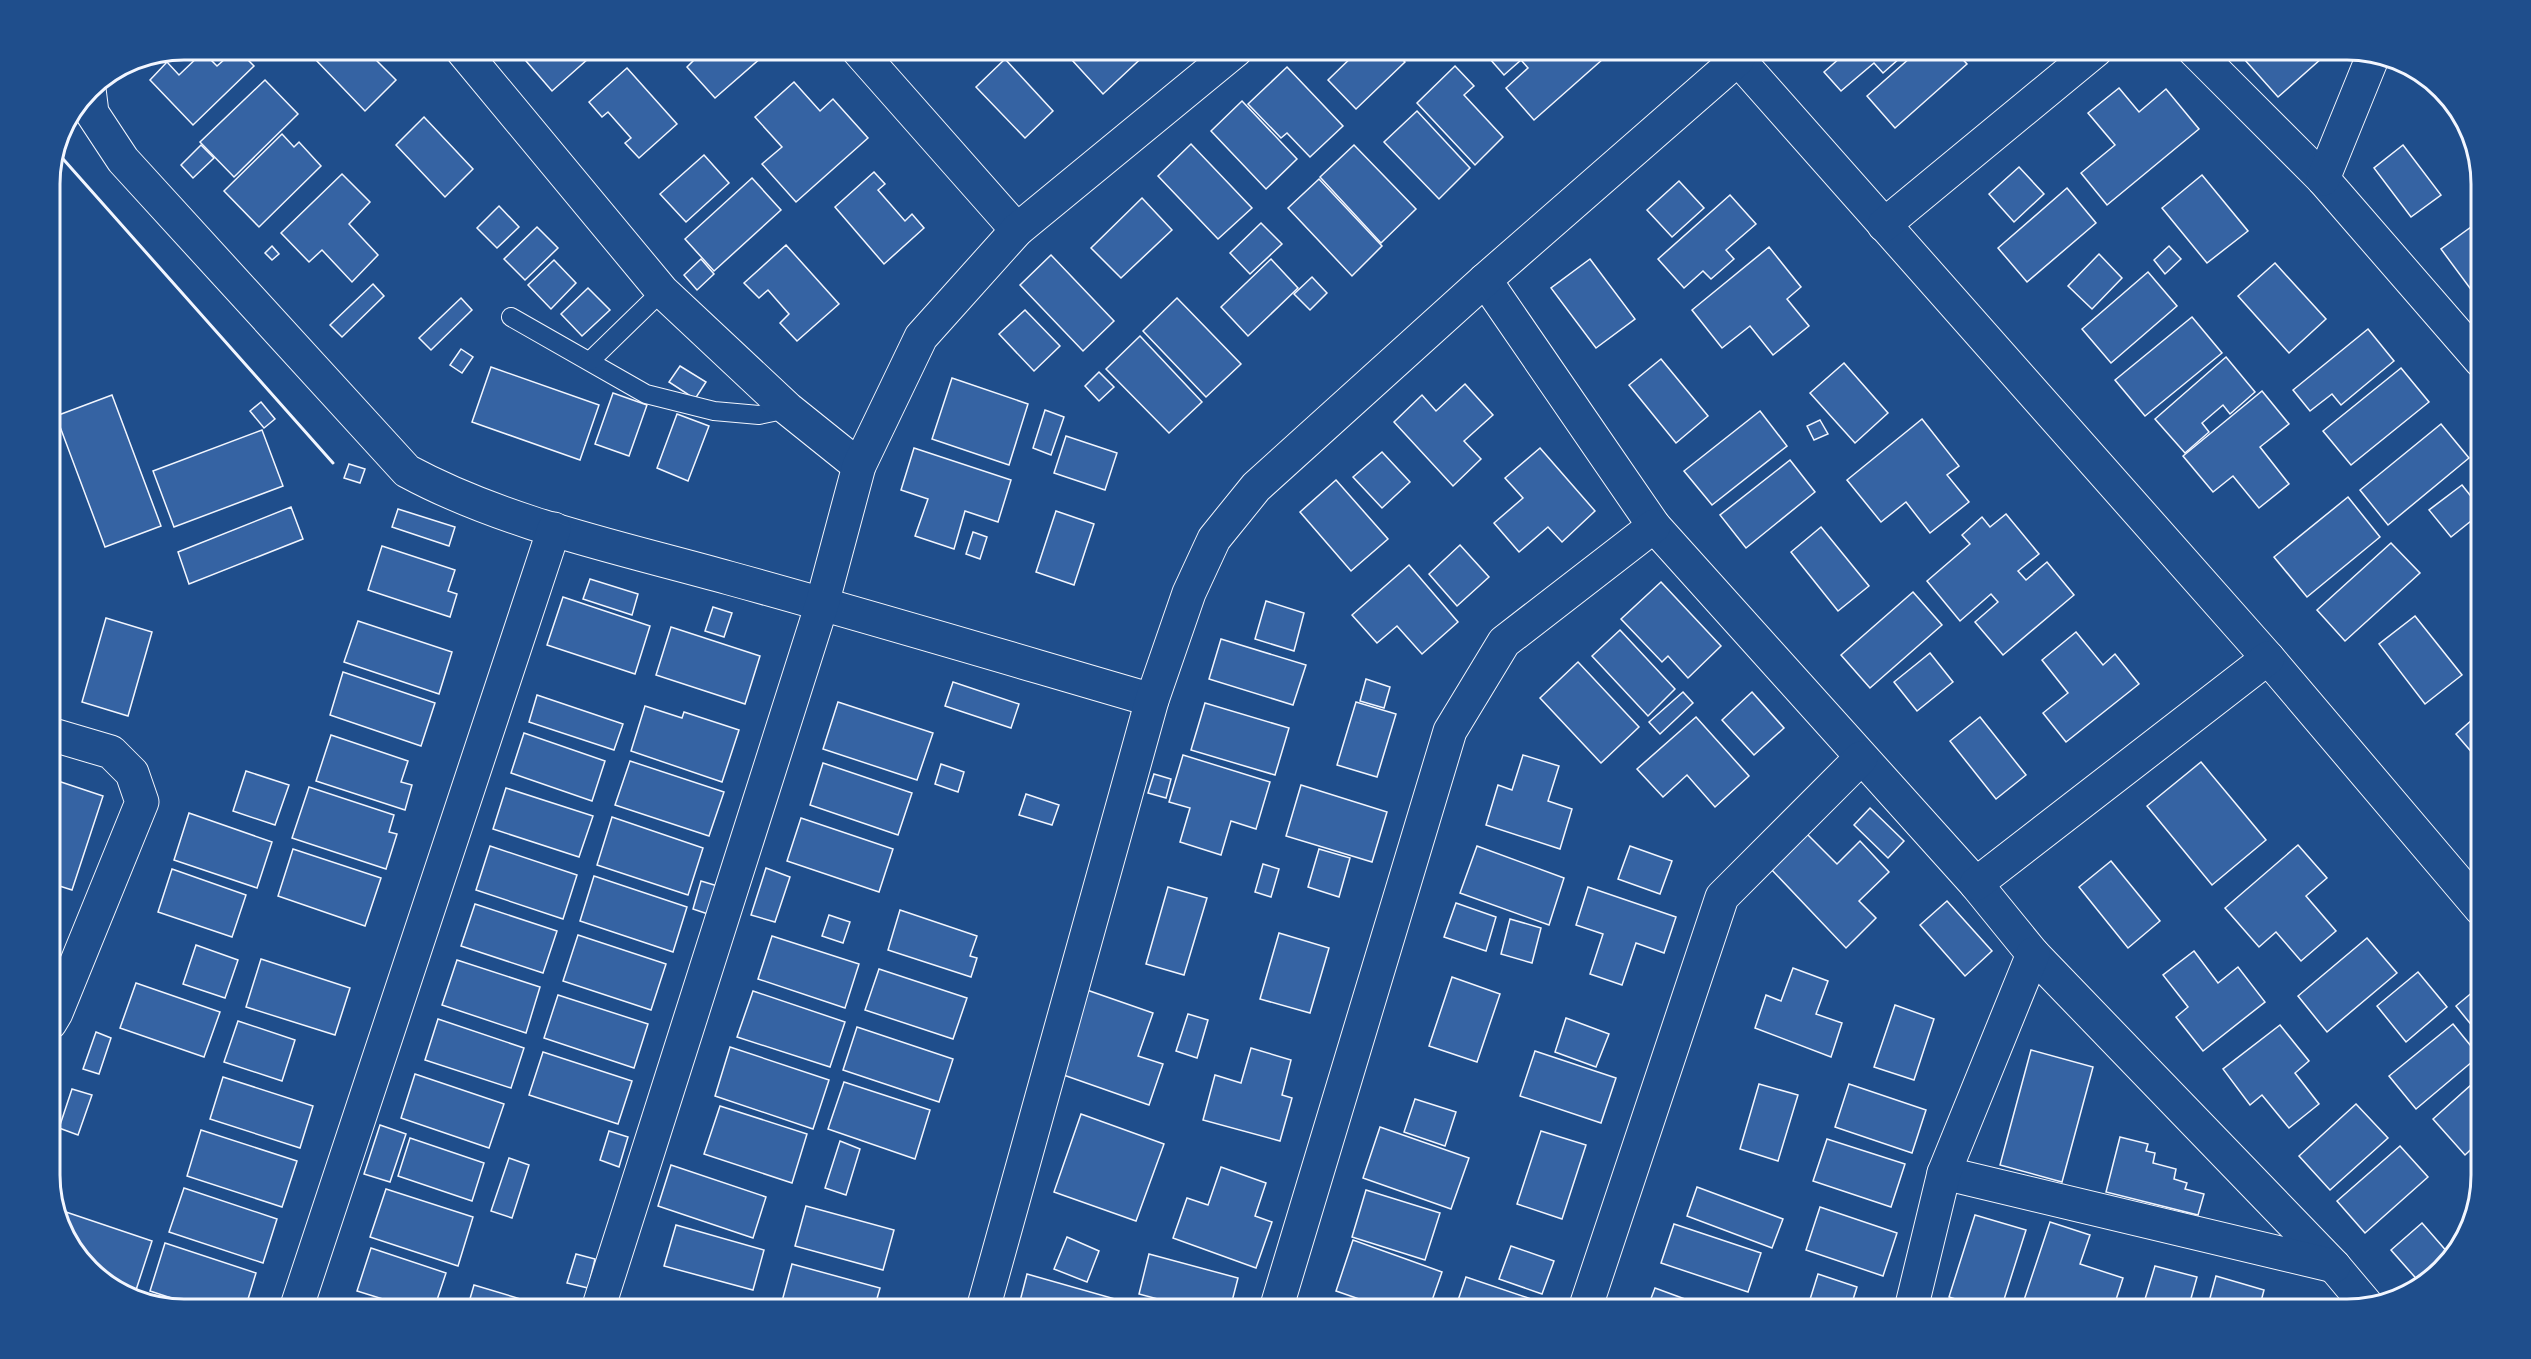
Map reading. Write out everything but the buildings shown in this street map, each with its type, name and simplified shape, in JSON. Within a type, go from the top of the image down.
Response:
[{"type":"street","points":[[470,60],[662,291],[788,409],[859,466]]},
{"type":"street","points":[[867,60],[1017,230]]},
{"type":"street","points":[[601,1299],[822,604],[859,466],[921,337],[1017,230],[1224,60]]},
{"type":"street","points":[[986,1299],[1152,700],[1189,593],[1214,539],[1256,487],[1727,60]]},
{"type":"street","points":[[1739,60],[2268,658],[2471,897]]},
{"type":"street","points":[[1884,225],[2084,60]]},
{"type":"street","points":[[2204,60],[2323,179],[2471,349]]},
{"type":"street","points":[[2323,179],[2370,62]]},
{"type":"street","points":[[91,102],[92,113],[123,160],[407,471],[441,489],[554,529],[1152,700]]},
{"type":"street","points":[[1485,280],[1654,526],[1976,884],[2033,954],[2334,1266],[2360,1298]]},
{"type":"street","points":[[1279,1299],[1450,731],[1504,642],[1654,526]]},
{"type":"street","points":[[300,1299],[554,529]]},
{"type":"street","points":[[1976,884],[2268,658]]},
{"type":"street","points":[[60,737],[111,752],[132,773],[142,802],[60,1003]]},
{"type":"street","points":[[1589,1299],[1722,897],[1861,758]]},
{"type":"street","points":[[1914,1299],[1944,1173],[2033,954]]},
{"type":"street","points":[[1944,1173],[2334,1266]]},
{"type":"lane","points":[[590,362],[662,291]]},
{"type":"lane","points":[[511,316],[646,394],[714,411],[759,415],[788,409]]},
{"type":"wall","points":[[63,159],[333,463]]}]
